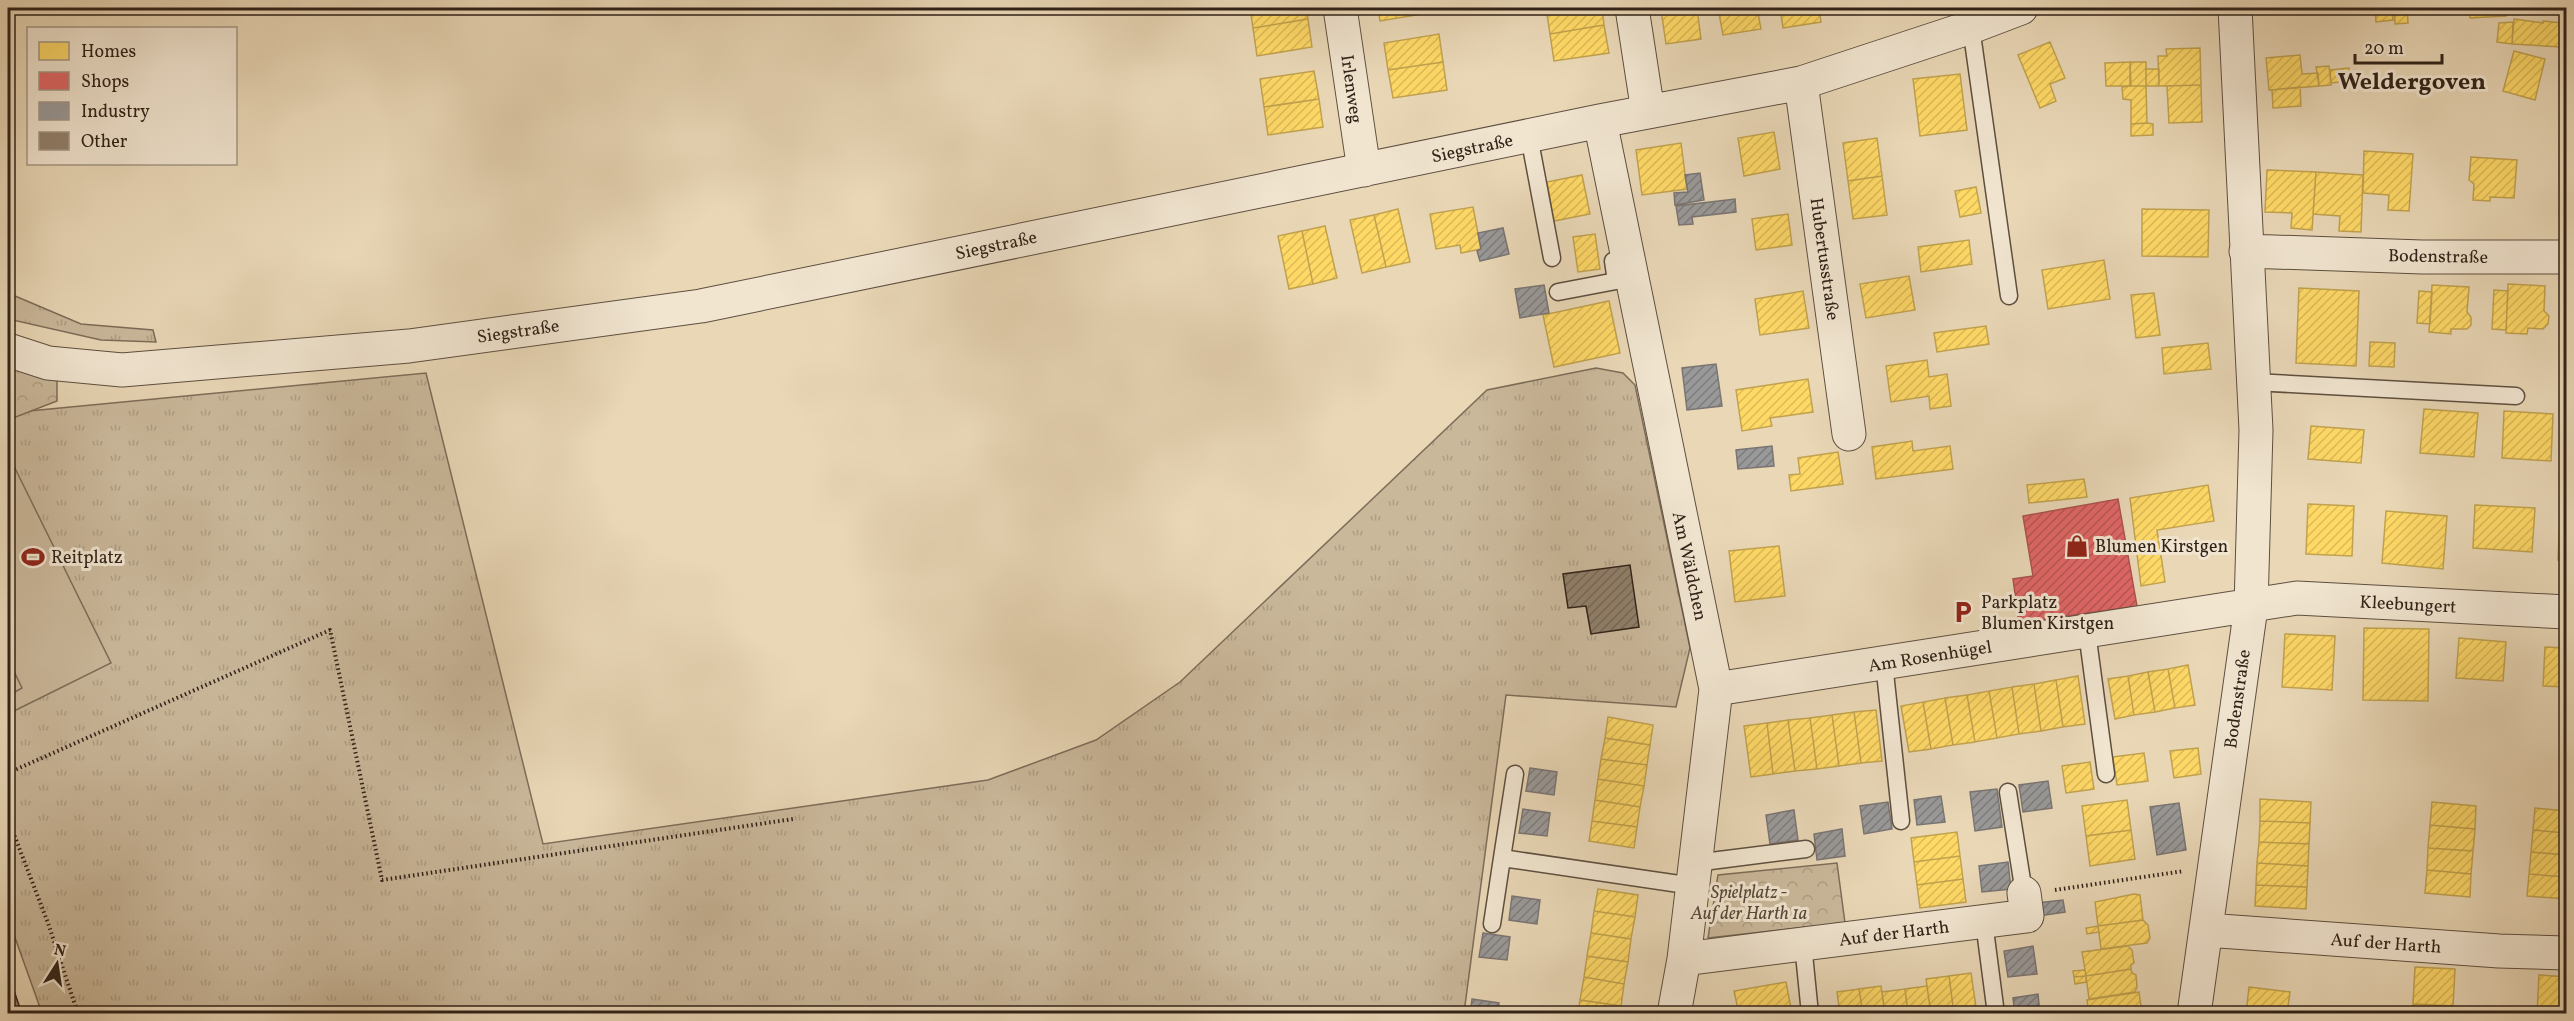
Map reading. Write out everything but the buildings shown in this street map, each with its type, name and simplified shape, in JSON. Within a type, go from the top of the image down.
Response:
[{"type":"street","name":"Irlenweg","points":[[1340,8],[1364,170]]},
{"type":"street","points":[[1632,8],[1648,112]]},
{"type":"street","name":"Siegstraße","points":[[8,350],[48,363],[122,370],[409,346],[701,306],[1600,121],[1801,83],[1970,17],[2021,8]]},
{"type":"street","name":"Bodenstraße","points":[[2194,1014],[2251,607],[2256,430],[2235,8]]},
{"type":"street","name":"Hubertusstraße","points":[[1801,83],[1849,434]]},
{"type":"street","name":"Am Wäldchen","points":[[1600,121],[1716,689],[1684,959],[1674,1014]]},
{"type":"street","name":"Bodenstraße","points":[[2246,251],[2422,257],[2558,257]]},
{"type":"street","name":"Kleebungert","points":[[2251,607],[2297,598],[2566,612]]},
{"type":"street","name":"Am Rosenhügel","points":[[1716,689],[2251,607]]},
{"type":"street","name":"Auf der Harth","points":[[1684,959],[2027,916],[2024,893]]},
{"type":"street","name":"Auf der Harth","points":[[2206,930],[2499,951],[2566,953]]},
{"type":"lane","points":[[1970,17],[2009,296]]},
{"type":"lane","points":[[1529,136],[1552,258]]},
{"type":"lane","points":[[1558,292],[1617,281],[1612,257],[1627,255]]},
{"type":"lane","points":[[2253,382],[2516,396]]},
{"type":"lane","points":[[2087,632],[2106,774]]},
{"type":"lane","points":[[1884,663],[1901,821]]},
{"type":"lane","points":[[1492,924],[1515,774]]},
{"type":"lane","name":"Auf der Harth","points":[[2008,792],[2024,893]]},
{"type":"lane","points":[[1502,858],[1694,874],[1806,849]]},
{"type":"lane","points":[[1984,922],[1996,1014]]},
{"type":"lane","points":[[1803,944],[1810,1014]]},
{"type":"path","points":[[8,773],[330,630],[382,880],[793,819]]},
{"type":"path","points":[[8,819],[48,923],[78,1014]]},
{"type":"path","points":[[2024,893],[2184,871],[2212,874]]},
{"type":"path","points":[[1241,1014],[1278,1010],[1280,1014]]},
{"type":"green space","points":[[8,293],[81,324],[153,330],[156,342],[101,340],[8,319]]},
{"type":"green space","points":[[8,366],[57,381],[57,401],[8,420]]},
{"type":"green space","points":[[1596,368],[1623,373],[1635,385],[1690,648],[1676,707],[1506,695],[1464,1013],[42,1013],[8,918],[8,420],[29,411],[426,373],[543,844],[988,780],[1096,740],[1180,682],[1487,390]]},
{"type":"green space","name":"Reitplatz","points":[[8,454],[111,663],[8,714],[8,696],[22,688],[8,659]]},
{"type":"green space","name":"Spielplatz - Auf der Harth 1a","points":[[1837,863],[1845,923],[1708,938],[1718,875]]},
{"type":"place","name":"Blumen Kirstgen","points":[[2077,546]]},
{"type":"place","name":"Reitplatz","points":[[33,557]]},
{"type":"place","name":"Parkplatz Blumen Kirstgen","points":[[1963,612]]},
{"type":"district","name":"Weldergoven","points":[[2412,81]]}]
